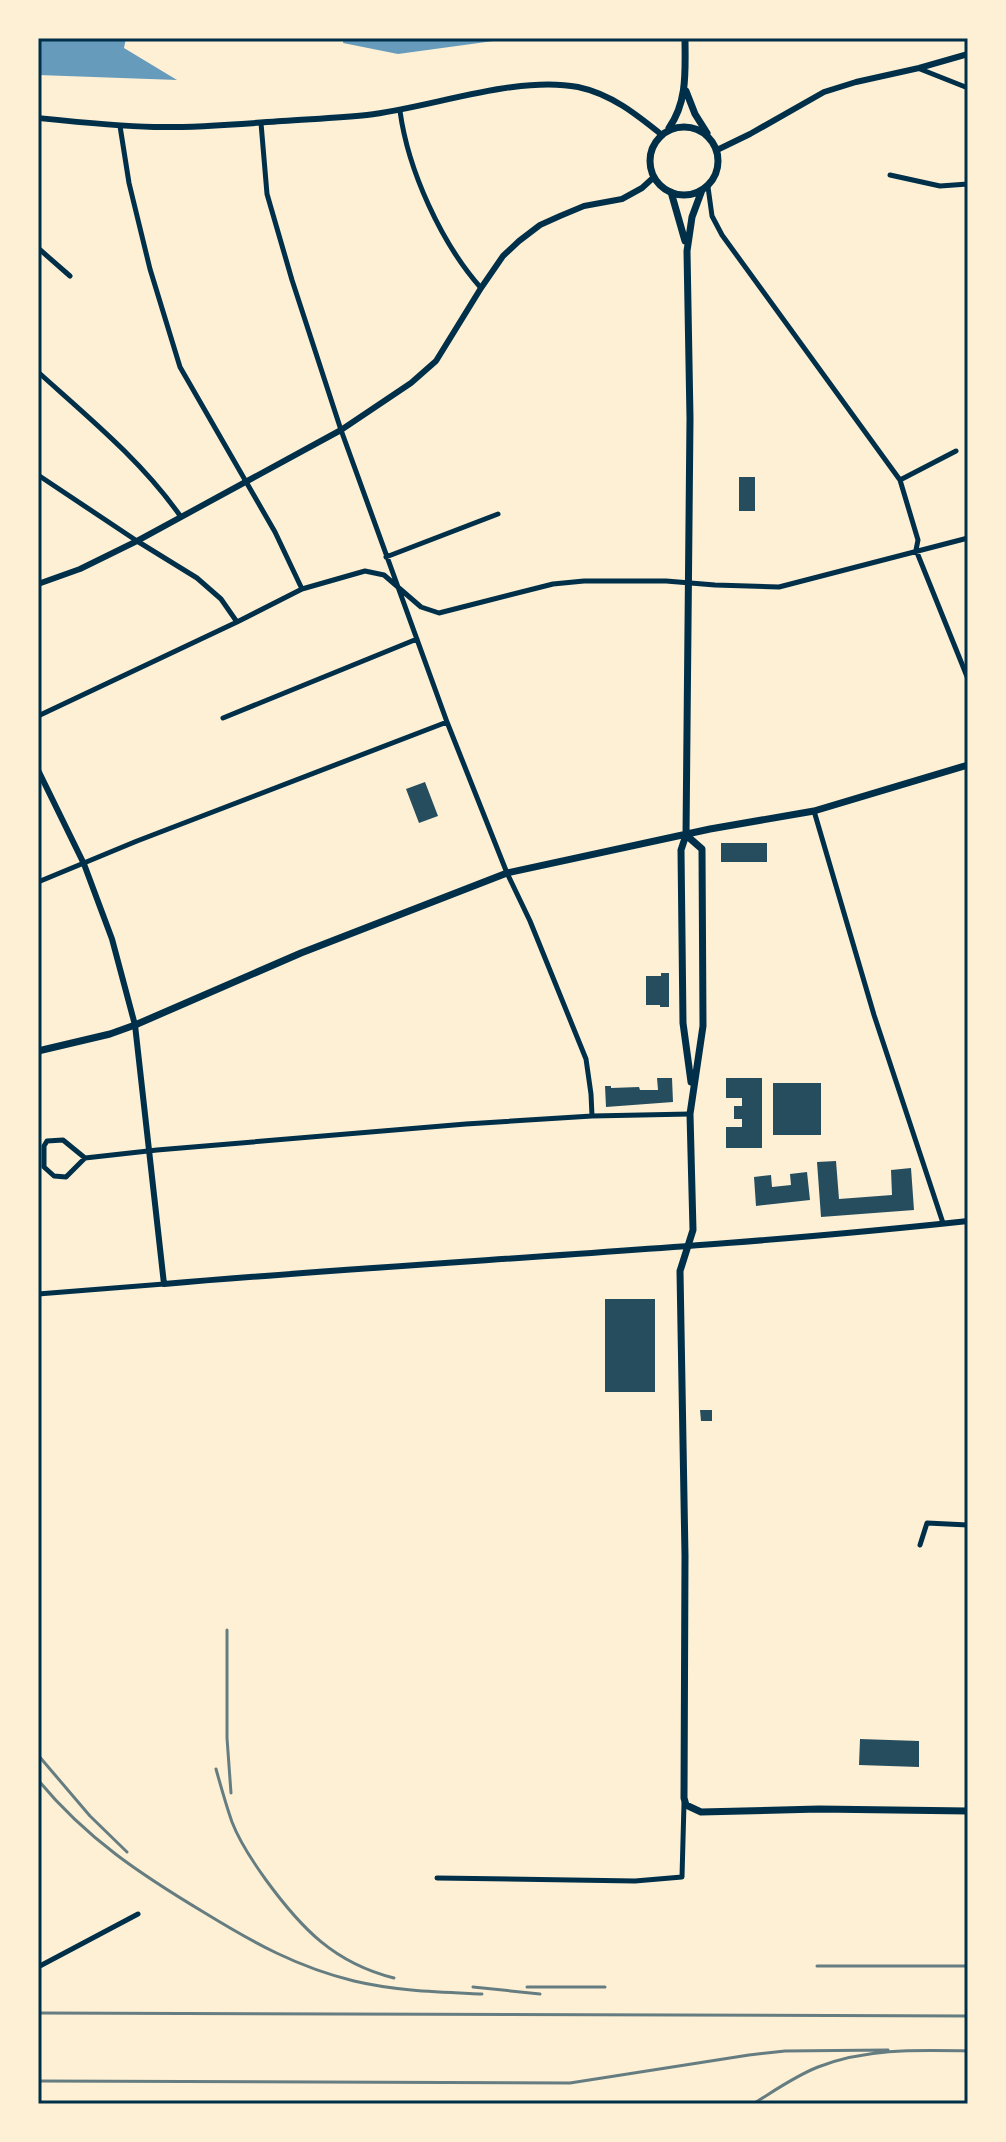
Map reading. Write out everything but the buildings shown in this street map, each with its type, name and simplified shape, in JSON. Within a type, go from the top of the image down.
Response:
[{"type":"main road","points":[[685,38],[685,88],[680,109],[651,153],[650,167],[660,185],[671,192],[688,195],[705,188]]},
{"type":"main road","points":[[685,88],[695,114],[717,150],[719,163],[692,217],[687,251]]},
{"type":"main road","points":[[665,133],[685,126],[710,138]]},
{"type":"main road","points":[[671,192],[687,251],[690,345],[686,835],[681,850],[683,1023],[693,1093]]},
{"type":"main road","points":[[38,1051],[135,1025],[301,953],[507,873],[814,811],[968,765]]},
{"type":"main road","points":[[686,835],[702,849],[703,1026],[690,1114],[693,1230],[680,1271],[686,1805],[701,1812],[819,1809],[968,1811]]},
{"type":"street","points":[[717,150],[824,92],[968,54]]},
{"type":"street","points":[[919,68],[968,88]]},
{"type":"street","points":[[38,118],[120,126],[192,127],[261,123],[400,111],[492,91],[557,85],[578,88],[617,101],[665,133]]},
{"type":"street","points":[[400,111],[402,128],[426,203],[469,275],[481,288]]},
{"type":"street","points":[[261,123],[267,194],[341,430],[447,722],[586,1059],[592,1116]]},
{"type":"street","points":[[120,126],[129,183],[180,367],[275,532],[302,589]]},
{"type":"street","points":[[890,175],[940,186],[968,184]]},
{"type":"street","points":[[38,584],[80,569],[137,541],[341,430],[411,383],[436,361],[503,256],[519,241],[540,225],[584,206],[622,199],[654,177]]},
{"type":"street","points":[[705,188],[712,216],[722,235],[900,480],[918,540],[916,550],[968,679]]},
{"type":"street","points":[[38,248],[70,276]]},
{"type":"street","points":[[38,372],[96,424],[162,491],[181,517]]},
{"type":"street","points":[[900,480],[956,451]]},
{"type":"street","points":[[38,475],[197,578],[221,599],[237,622]]},
{"type":"street","points":[[386,557],[498,514]]},
{"type":"street","points":[[38,716],[302,589],[365,571],[384,575],[421,607],[439,613],[553,584],[610,580],[779,587],[968,538]]},
{"type":"street","points":[[223,718],[417,639]]},
{"type":"street","points":[[38,882],[447,722]]},
{"type":"street","points":[[38,770],[84,864],[112,939],[135,1025],[164,1284]]},
{"type":"street","points":[[814,811],[874,1015],[943,1223]]},
{"type":"street","points":[[85,1158],[63,1140],[47,1141],[44,1146],[44,1167],[54,1176],[66,1177],[85,1158],[149,1151],[466,1124],[690,1114]]},
{"type":"street","points":[[38,1294],[305,1272],[688,1247],[968,1221]]},
{"type":"street","points":[[920,1545],[927,1523],[968,1525]]},
{"type":"street","points":[[437,1878],[635,1881],[682,1877],[684,1798]]},
{"type":"street","points":[[38,1967],[138,1914]]},
{"type":"water","points":[[38,38],[126,38],[124,48],[177,80],[38,75]]},
{"type":"water","points":[[344,38],[515,38],[398,54],[343,43]]},
{"type":"railway","points":[[227,1630],[227,1738],[231,1793]]},
{"type":"railway","points":[[38,1755],[90,1816],[127,1852]]},
{"type":"railway","points":[[216,1769],[239,1837],[261,1873],[292,1913],[336,1953],[394,1978]]},
{"type":"railway","points":[[38,1780],[76,1820],[116,1854],[181,1899],[276,1953],[314,1969],[370,1984],[482,1994]]},
{"type":"railway","points":[[817,1966],[968,1966]]},
{"type":"railway","points":[[473,1987],[540,1994]]},
{"type":"railway","points":[[527,1987],[605,1987]]},
{"type":"railway","points":[[38,2013],[968,2016]]},
{"type":"railway","points":[[38,2081],[570,2083],[785,2051],[888,2050]]},
{"type":"railway","points":[[753,2104],[801,2075],[855,2056],[930,2050],[968,2051]]}]
